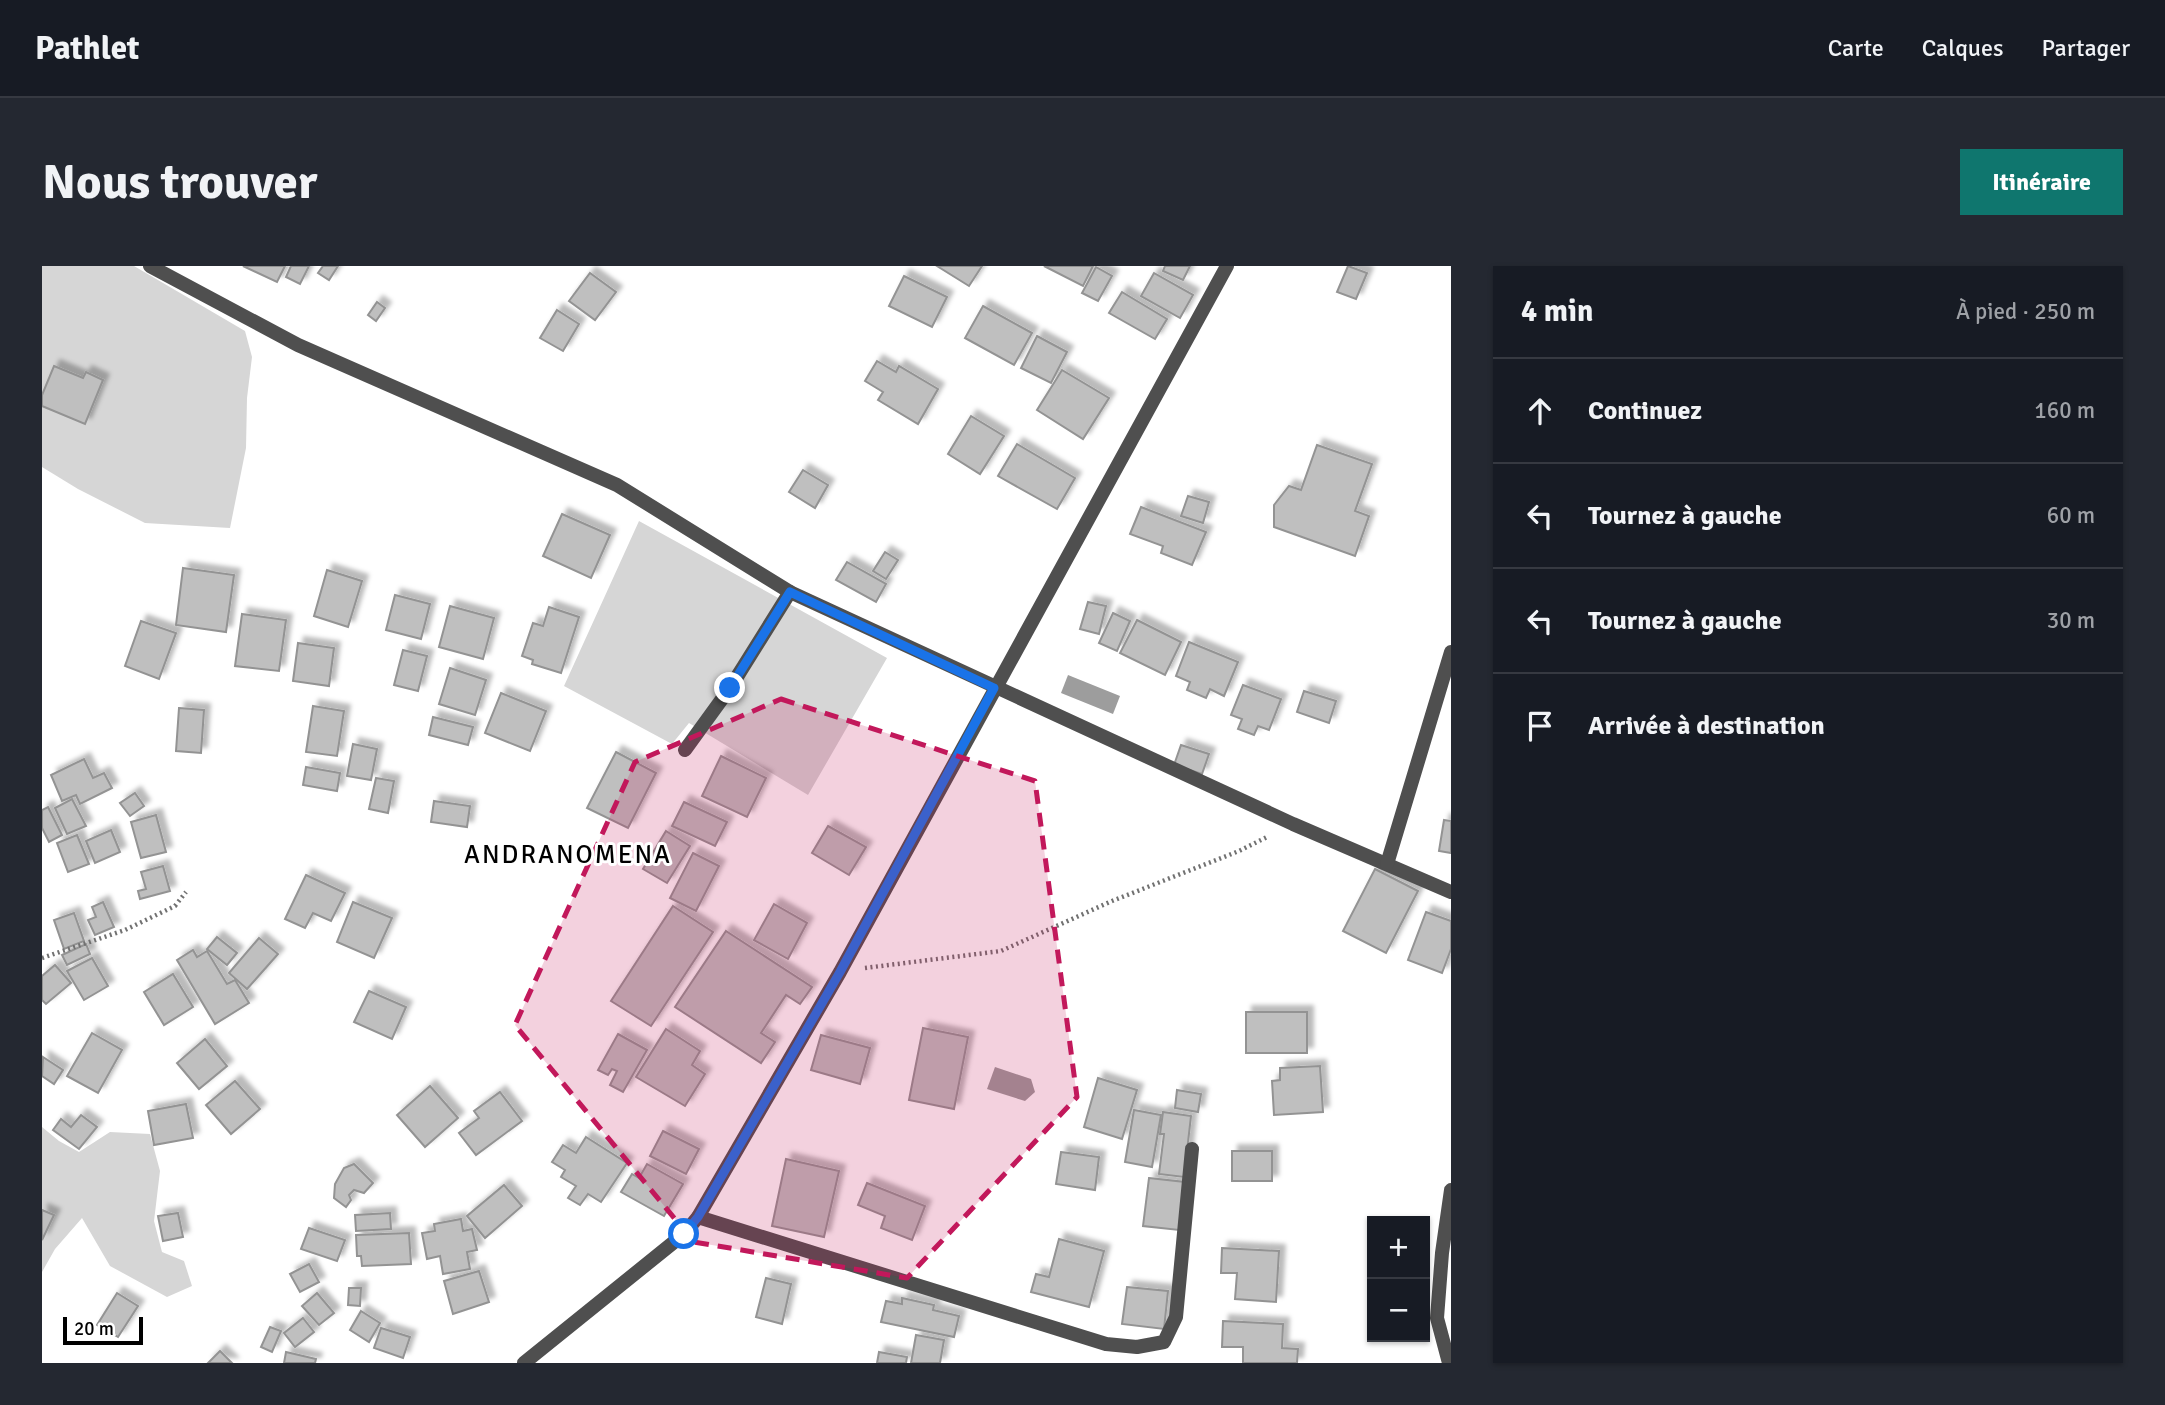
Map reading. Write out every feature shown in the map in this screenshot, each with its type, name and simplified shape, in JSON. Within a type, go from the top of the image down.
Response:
[{"type":"street","points":[[150,266],[298,345],[617,485],[790,592],[1293,824],[1451,892]]},
{"type":"street","points":[[524,1363],[684,1234],[698,1217],[840,972],[1227,266]]},
{"type":"street","points":[[685,750],[730,688],[790,592]]},
{"type":"street","points":[[1387,864],[1451,652]]},
{"type":"street","points":[[698,1217],[1107,1344],[1137,1347],[1164,1342],[1176,1317],[1192,1149]]},
{"type":"street","points":[[1449,1363],[1437,1318],[1451,1190]]},
{"type":"path","points":[[840,972],[1002,951],[1112,901],[1239,851],[1293,824]]},
{"type":"path","points":[[42,958],[125,930],[175,906],[186,892]]},
{"type":"highlighted area","points":[[781,699],[1035,781],[1077,1097],[907,1278],[694,1242],[515,1025],[635,762]]},
{"type":"shaded area","points":[[42,266],[134,266],[245,331],[252,357],[247,398],[246,448],[230,528],[145,523],[78,489],[42,467]]},
{"type":"shaded area","points":[[639,521],[887,658],[808,795],[689,723],[672,744],[564,686]]},
{"type":"shaded area","points":[[1068,675],[1120,696],[1113,714],[1061,693]]},
{"type":"shaded area","points":[[995,1067],[1031,1079],[1035,1092],[1025,1101],[987,1089]]},
{"type":"shaded area","points":[[42,1127],[79,1152],[110,1132],[150,1134],[160,1171],[154,1221],[162,1252],[184,1261],[192,1286],[167,1297],[110,1266],[82,1218],[55,1249],[42,1272]]},
{"type":"building","points":[[243,266],[285,266],[277,282]]},
{"type":"building","points":[[291,266],[309,266],[300,284],[286,277]]},
{"type":"building","points":[[323,266],[338,266],[329,280],[318,273]]},
{"type":"building","points":[[937,266],[982,266],[969,286]]},
{"type":"building","points":[[1044,266],[1093,266],[1083,286]]},
{"type":"building","points":[[1165,266],[1190,266],[1183,280],[1163,271]]},
{"type":"building","points":[[1348,266],[1367,273],[1356,299],[1337,292]]},
{"type":"building","points":[[1096,267],[1112,276],[1098,301],[1082,293]]},
{"type":"building","points":[[590,273],[616,292],[595,320],[569,301]]},
{"type":"building","points":[[1154,273],[1193,295],[1180,318],[1141,296]]},
{"type":"building","points":[[904,276],[947,297],[932,327],[889,306]]},
{"type":"building","points":[[1122,292],[1167,319],[1155,339],[1109,313]]},
{"type":"building","points":[[377,302],[385,308],[376,321],[368,315]]},
{"type":"building","points":[[983,306],[1032,333],[1014,365],[965,338]]},
{"type":"building","points":[[557,310],[579,324],[563,351],[540,338]]},
{"type":"building","points":[[1037,336],[1067,352],[1051,383],[1021,368]]},
{"type":"building","points":[[877,361],[896,372],[899,366],[938,389],[918,424],[878,400],[883,392],[865,381]]},
{"type":"building","points":[[54,366],[83,378],[86,372],[103,380],[85,424],[42,406],[42,395]]},
{"type":"building","points":[[1062,370],[1109,398],[1083,439],[1037,410]]},
{"type":"building","points":[[971,416],[1004,436],[980,474],[948,454]]},
{"type":"building","points":[[1017,444],[1075,478],[1057,509],[998,476]]},
{"type":"building","points":[[1317,445],[1372,464],[1355,511],[1369,516],[1355,556],[1274,527],[1274,505],[1289,486],[1301,490]]},
{"type":"building","points":[[803,470],[828,485],[815,508],[789,492]]},
{"type":"building","points":[[1188,496],[1209,502],[1203,523],[1181,516]]},
{"type":"building","points":[[1141,507],[1206,532],[1192,565],[1161,553],[1163,546],[1130,534]]},
{"type":"building","points":[[562,514],[610,535],[591,578],[543,556]]},
{"type":"building","points":[[885,552],[898,560],[886,579],[873,571]]},
{"type":"building","points":[[847,562],[886,584],[876,602],[836,580]]},
{"type":"building","points":[[183,568],[234,575],[226,632],[176,625]]},
{"type":"building","points":[[327,570],[362,581],[348,627],[314,616]]},
{"type":"building","points":[[395,595],[430,604],[421,639],[386,630]]},
{"type":"building","points":[[1088,602],[1106,606],[1099,634],[1080,629]]},
{"type":"building","points":[[450,606],[494,618],[483,659],[439,647]]},
{"type":"building","points":[[549,607],[579,617],[561,673],[532,664],[533,660],[522,656],[533,623],[543,626]]},
{"type":"building","points":[[1113,613],[1130,621],[1117,651],[1099,643]]},
{"type":"building","points":[[242,614],[286,620],[279,671],[235,666]]},
{"type":"building","points":[[1137,620],[1181,642],[1165,675],[1120,653]]},
{"type":"building","points":[[141,621],[176,633],[159,679],[125,666]]},
{"type":"building","points":[[1189,642],[1238,662],[1224,696],[1210,689],[1206,698],[1187,690],[1190,682],[1176,676]]},
{"type":"building","points":[[298,643],[334,648],[329,686],[293,681]]},
{"type":"building","points":[[403,650],[427,656],[418,691],[394,685]]},
{"type":"building","points":[[450,668],[486,680],[475,715],[439,704]]},
{"type":"building","points":[[1243,685],[1281,699],[1269,730],[1258,726],[1254,735],[1238,729],[1242,719],[1231,715]]},
{"type":"building","points":[[1304,691],[1336,701],[1329,723],[1297,712]]},
{"type":"building","points":[[501,693],[546,711],[530,751],[485,733]]},
{"type":"building","points":[[313,706],[344,711],[337,756],[306,752]]},
{"type":"building","points":[[179,708],[204,710],[201,753],[176,751]]},
{"type":"building","points":[[433,717],[473,727],[468,745],[429,735]]},
{"type":"building","points":[[353,744],[377,749],[371,780],[347,776]]},
{"type":"building","points":[[1181,745],[1209,754],[1202,774],[1174,765]]},
{"type":"building","points":[[616,752],[656,773],[628,828],[587,808]]},
{"type":"building","points":[[721,756],[766,778],[747,817],[702,796]]},
{"type":"building","points":[[84,759],[93,778],[104,773],[112,788],[80,804],[76,795],[62,801],[51,775]]},
{"type":"building","points":[[306,767],[340,773],[337,791],[303,785]]},
{"type":"building","points":[[376,778],[394,781],[388,813],[369,809]]},
{"type":"building","points":[[135,793],[144,806],[130,816],[120,803]]},
{"type":"building","points":[[72,799],[86,826],[67,834],[55,808]]},
{"type":"building","points":[[434,801],[470,806],[467,827],[431,822]]},
{"type":"building","points":[[684,802],[727,822],[715,846],[672,826]]},
{"type":"building","points":[[48,807],[62,835],[49,842],[42,828],[42,810]]},
{"type":"building","points":[[156,815],[166,852],[141,858],[131,822]]},
{"type":"building","points":[[1444,820],[1451,821],[1451,853],[1439,851]]},
{"type":"building","points":[[828,826],[866,847],[849,875],[812,853]]},
{"type":"building","points":[[111,830],[120,852],[95,863],[86,841]]},
{"type":"building","points":[[666,831],[690,846],[667,883],[643,869]]},
{"type":"building","points":[[77,835],[89,864],[68,872],[57,843]]},
{"type":"building","points":[[693,853],[719,866],[696,911],[670,898]]},
{"type":"building","points":[[163,866],[170,891],[140,899],[138,891],[146,889],[141,872]]},
{"type":"building","points":[[1375,869],[1418,891],[1386,953],[1343,931]]},
{"type":"building","points":[[306,875],[345,893],[331,921],[313,913],[305,928],[285,919]]},
{"type":"building","points":[[103,902],[114,927],[95,935],[88,920],[96,917],[92,907]]},
{"type":"building","points":[[353,902],[392,918],[374,958],[337,942]]},
{"type":"building","points":[[774,904],[807,923],[788,959],[754,940]]},
{"type":"building","points":[[673,906],[713,932],[651,1026],[611,1001]]},
{"type":"building","points":[[1426,912],[1451,921],[1451,949],[1442,973],[1408,960]]},
{"type":"building","points":[[74,913],[84,941],[64,949],[54,920]]},
{"type":"building","points":[[726,931],[812,987],[800,1004],[786,995],[761,1033],[775,1042],[761,1063],[675,1007]]},
{"type":"building","points":[[217,937],[237,953],[227,965],[207,949]]},
{"type":"building","points":[[259,938],[278,954],[247,989],[229,973]]},
{"type":"building","points":[[86,944],[90,954],[67,965],[62,955]]},
{"type":"building","points":[[193,950],[197,957],[207,951],[227,984],[235,980],[249,1003],[215,1024],[177,960]]},
{"type":"building","points":[[92,958],[108,986],[84,1000],[67,971]]},
{"type":"building","points":[[55,965],[71,983],[46,1004],[42,1000],[42,976]]},
{"type":"building","points":[[173,974],[193,1007],[164,1025],[144,992]]},
{"type":"building","points":[[369,991],[406,1007],[392,1039],[354,1022]]},
{"type":"building","points":[[1246,1012],[1307,1012],[1307,1053],[1246,1053]]},
{"type":"building","points":[[923,1028],[968,1037],[954,1109],[909,1100]]},
{"type":"building","points":[[666,1029],[700,1051],[692,1065],[705,1074],[685,1106],[636,1077]]},
{"type":"building","points":[[92,1033],[122,1050],[98,1093],[67,1076]]},
{"type":"building","points":[[618,1034],[647,1050],[623,1092],[610,1085],[617,1071],[612,1069],[608,1075],[598,1070]]},
{"type":"building","points":[[821,1035],[870,1048],[860,1084],[811,1070]]},
{"type":"building","points":[[205,1039],[227,1066],[199,1089],[177,1063]]},
{"type":"building","points":[[43,1057],[63,1070],[54,1084],[42,1076]]},
{"type":"building","points":[[1320,1066],[1323,1112],[1274,1115],[1272,1081],[1280,1080],[1280,1068]]},
{"type":"building","points":[[1098,1078],[1137,1090],[1122,1139],[1084,1127]]},
{"type":"building","points":[[235,1081],[260,1109],[231,1134],[206,1105]]},
{"type":"building","points":[[430,1086],[458,1118],[425,1147],[397,1115]]},
{"type":"building","points":[[1177,1090],[1201,1094],[1198,1112],[1175,1108]]},
{"type":"building","points":[[500,1092],[522,1121],[476,1155],[459,1133],[479,1118],[474,1111]]},
{"type":"building","points":[[186,1104],[193,1138],[154,1145],[148,1111]]},
{"type":"building","points":[[1134,1110],[1161,1115],[1152,1167],[1125,1162]]},
{"type":"building","points":[[1163,1112],[1191,1116],[1184,1177],[1159,1174],[1164,1134],[1160,1134]]},
{"type":"building","points":[[81,1115],[97,1127],[79,1149],[53,1130],[61,1119],[71,1127]]},
{"type":"building","points":[[663,1131],[699,1149],[686,1174],[650,1156]]},
{"type":"building","points":[[586,1137],[627,1163],[601,1202],[588,1194],[580,1205],[568,1198],[576,1186],[561,1177],[565,1170],[552,1162],[563,1145],[576,1153]]},
{"type":"building","points":[[1232,1151],[1272,1151],[1272,1181],[1232,1181]]},
{"type":"building","points":[[1061,1152],[1099,1157],[1095,1190],[1056,1184]]},
{"type":"building","points":[[786,1159],[839,1171],[824,1237],[772,1226]]},
{"type":"building","points":[[354,1164],[373,1183],[364,1193],[354,1190],[349,1195],[351,1200],[346,1207],[334,1198],[335,1184],[344,1168]]},
{"type":"building","points":[[647,1164],[683,1184],[664,1216],[621,1192],[632,1174],[639,1178]]},
{"type":"building","points":[[1149,1178],[1185,1182],[1179,1230],[1143,1226]]},
{"type":"building","points":[[867,1183],[925,1206],[912,1240],[881,1228],[885,1216],[858,1205]]},
{"type":"building","points":[[504,1185],[522,1206],[485,1238],[467,1216]]},
{"type":"building","points":[[42,1210],[54,1215],[42,1240]]},
{"type":"building","points":[[178,1213],[183,1237],[163,1241],[158,1216]]},
{"type":"building","points":[[390,1213],[391,1229],[356,1231],[355,1215]]},
{"type":"building","points":[[461,1219],[463,1231],[472,1229],[477,1250],[467,1252],[470,1269],[443,1274],[440,1256],[427,1259],[422,1233],[435,1231],[434,1224]]},
{"type":"building","points":[[309,1228],[345,1240],[337,1261],[301,1249]]},
{"type":"building","points":[[409,1233],[411,1264],[362,1266],[361,1256],[357,1256],[356,1235]]},
{"type":"building","points":[[1059,1239],[1104,1251],[1089,1307],[1031,1292],[1036,1274],[1049,1277]]},
{"type":"building","points":[[1222,1248],[1279,1251],[1276,1302],[1235,1299],[1237,1273],[1221,1273]]},
{"type":"building","points":[[309,1264],[319,1282],[300,1292],[290,1274]]},
{"type":"building","points":[[479,1271],[489,1302],[453,1314],[444,1281]]},
{"type":"building","points":[[766,1278],[791,1284],[782,1324],[756,1317]]},
{"type":"building","points":[[1127,1287],[1168,1291],[1164,1329],[1122,1324]]},
{"type":"building","points":[[349,1288],[361,1288],[360,1306],[348,1305]]},
{"type":"building","points":[[117,1293],[138,1306],[118,1337],[97,1325]]},
{"type":"building","points":[[317,1293],[334,1313],[319,1325],[302,1306]]},
{"type":"building","points":[[902,1298],[934,1305],[933,1310],[959,1316],[954,1337],[881,1322],[886,1301],[902,1304]]},
{"type":"building","points":[[361,1311],[380,1323],[369,1342],[350,1330]]},
{"type":"building","points":[[303,1318],[314,1332],[295,1347],[284,1333]]},
{"type":"building","points":[[1223,1321],[1283,1324],[1282,1348],[1298,1349],[1297,1363],[1243,1363],[1243,1347],[1222,1347]]},
{"type":"building","points":[[270,1327],[281,1331],[272,1352],[261,1347]]},
{"type":"building","points":[[381,1328],[410,1337],[403,1358],[374,1348]]},
{"type":"building","points":[[916,1335],[944,1340],[940,1363],[911,1363]]},
{"type":"building","points":[[220,1351],[232,1363],[208,1363]]},
{"type":"building","points":[[286,1352],[316,1359],[315,1363],[284,1363]]},
{"type":"building","points":[[879,1352],[907,1357],[906,1363],[877,1363]]},
{"type":"district","name":"ANDRANOMENA","points":[[568,854]]},
{"type":"route","points":[[684,1234],[698,1217],[840,972],[994,688],[790,592],[730,688]]}]
